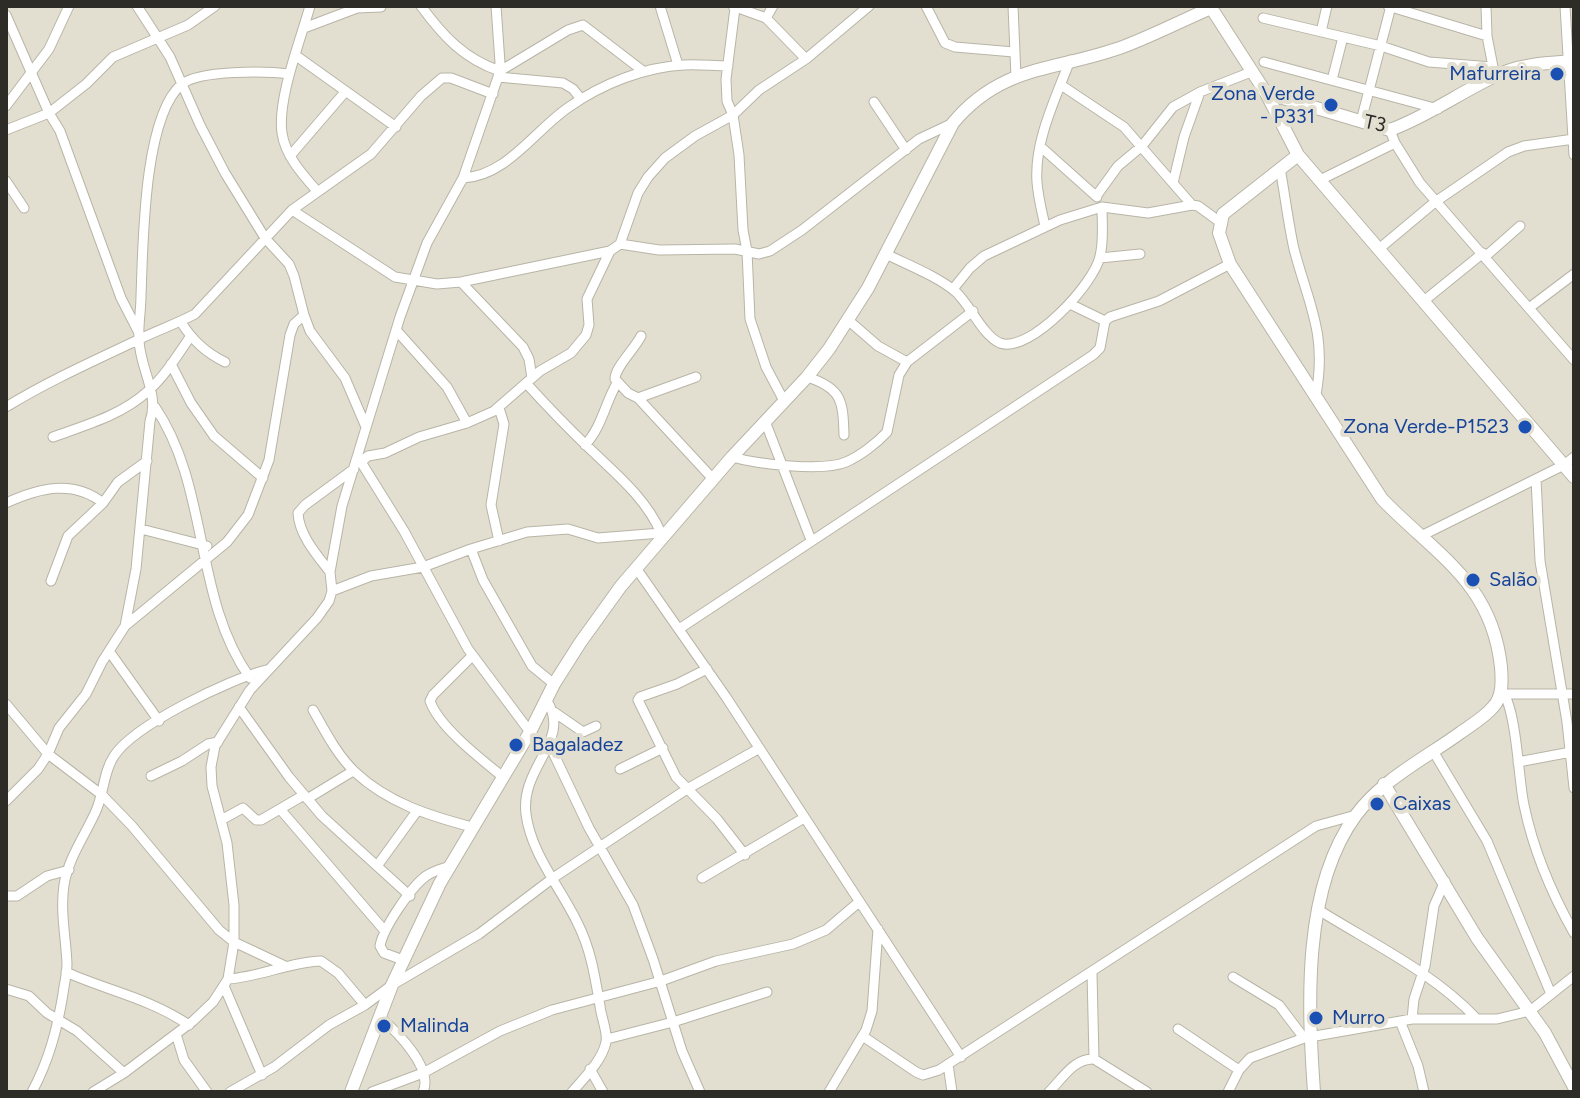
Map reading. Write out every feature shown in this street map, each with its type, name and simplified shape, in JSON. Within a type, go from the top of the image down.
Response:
[{"type":"street","points":[[6,106],[49,49],[69,6]]},
{"type":"street","points":[[137,6],[183,82],[188,99],[219,162],[265,238],[282,255],[294,276],[304,315],[317,341],[345,378],[366,427]]},
{"type":"street","points":[[6,130],[49,113],[86,84],[113,57],[188,25],[215,6]]},
{"type":"street","points":[[310,6],[289,74],[282,129],[290,156],[317,191]]},
{"type":"street","points":[[421,6],[456,48],[469,58],[499,74],[563,83],[581,99]]},
{"type":"street","points":[[93,1092],[189,1025],[226,983],[234,942],[232,877],[227,843],[212,786],[211,767],[218,742],[255,683],[317,618],[332,591],[330,572],[342,506],[397,331],[427,243],[463,178],[499,74],[496,6]]},
{"type":"street","points":[[660,6],[678,65]]},
{"type":"street","points":[[766,18],[773,6]]},
{"type":"street","points":[[292,210],[385,272],[395,277],[437,284],[461,282],[610,251],[620,244],[630,210],[648,177],[681,145],[733,115],[759,90],[806,59],[869,6]]},
{"type":"street","points":[[926,6],[945,43],[955,47],[1014,52]]},
{"type":"street","points":[[1013,6],[1016,77]]},
{"type":"street","points":[[1321,32],[1327,6]]},
{"type":"street","points":[[1361,121],[1390,6],[1487,36]]},
{"type":"street","points":[[1263,18],[1381,46],[1429,62],[1494,71],[1487,36],[1486,6]]},
{"type":"street","points":[[1565,6],[1571,61],[1574,155]]},
{"type":"street","points":[[304,28],[357,8],[381,7]]},
{"type":"street","points":[[784,401],[766,367],[750,319],[747,251],[733,115],[727,101],[734,7],[766,18],[806,59]]},
{"type":"street","points":[[572,1092],[607,1039],[593,964],[583,936],[535,842],[526,811],[531,777],[549,744],[555,723],[550,706],[554,684],[580,643],[663,534],[807,377],[848,320],[886,254],[953,123],[982,94],[1016,77],[1123,46],[1211,7],[1266,93],[1298,155],[1569,461],[1574,477]]},
{"type":"street","points":[[6,15],[60,131],[121,298],[139,336],[155,407],[165,421],[183,467],[223,625],[255,683]]},
{"type":"street","points":[[499,74],[568,30],[583,25],[643,71]]},
{"type":"street","points":[[1332,80],[1343,37]]},
{"type":"street","points":[[295,55],[396,127]]},
{"type":"street","points":[[1045,226],[1037,181],[1041,147],[1070,60]]},
{"type":"street","name":"T3","points":[[1266,93],[1390,130],[1438,109],[1494,71],[1571,61]]},
{"type":"street","points":[[1264,62],[1438,109]]},
{"type":"street","points":[[463,178],[477,177],[500,166],[559,114],[581,99],[643,71],[678,65],[728,66]]},
{"type":"street","points":[[139,336],[144,203],[161,117],[167,102],[183,82],[229,73],[266,71],[289,74]]},
{"type":"street","points":[[1097,195],[1118,166],[1142,146],[1167,112],[1200,92],[1251,72]]},
{"type":"street","points":[[6,394],[9,405],[65,374],[119,351],[139,336],[195,314],[292,210],[371,154],[421,96],[446,77],[493,94]]},
{"type":"street","points":[[1061,85],[1124,127],[1192,205]]},
{"type":"street","points":[[290,156],[345,92]]},
{"type":"street","points":[[1173,183],[1184,137],[1200,92]]},
{"type":"street","points":[[874,102],[906,150]]},
{"type":"street","points":[[620,244],[659,250],[722,248],[759,254],[782,245],[919,139],[953,123]]},
{"type":"street","points":[[1390,130],[1395,143],[1435,202],[1572,354]]},
{"type":"street","points":[[1380,248],[1435,202],[1517,148],[1573,139]]},
{"type":"street","points":[[1320,180],[1395,143]]},
{"type":"street","points":[[886,254],[953,289],[990,336],[1002,344],[1011,345],[1051,323],[1070,304],[1100,258],[1100,208],[1097,195],[1041,147]]},
{"type":"street","points":[[1298,155],[1234,203],[1223,214],[1219,233],[1230,264],[1382,499],[1463,576],[1491,619],[1499,650],[1524,806],[1542,865],[1574,933]]},
{"type":"street","points":[[1280,168],[1294,247],[1319,329],[1321,369],[1316,395]]},
{"type":"street","points":[[6,181],[24,208]]},
{"type":"street","points":[[953,289],[984,256],[1045,226],[1100,208],[1148,213],[1192,205],[1220,222]]},
{"type":"street","points":[[1425,300],[1520,226]]},
{"type":"street","points":[[330,572],[311,547],[298,523],[298,513],[357,463],[373,454],[385,453],[499,408],[529,380],[571,353],[586,335],[589,325],[587,299],[610,251]]},
{"type":"street","points":[[1100,258],[1140,254]]},
{"type":"street","points":[[679,629],[1093,355],[1100,348],[1105,321],[1121,311],[1159,301],[1230,264]]},
{"type":"street","points":[[1529,308],[1574,274]]},
{"type":"street","points":[[461,282],[523,347],[529,359],[529,380],[585,445],[631,488],[663,534]]},
{"type":"street","points":[[1070,304],[1105,321]]},
{"type":"street","points":[[732,457],[782,466],[838,465],[858,455],[884,436],[899,375],[907,362],[973,311]]},
{"type":"street","points":[[6,801],[38,769],[59,728],[86,694],[125,626],[227,542],[248,515],[263,478],[274,434],[290,335],[294,324],[304,315]]},
{"type":"street","points":[[848,320],[878,346],[907,362]]},
{"type":"street","points":[[181,322],[190,337],[212,356],[225,362]]},
{"type":"street","points":[[397,331],[447,387],[467,423]]},
{"type":"street","points":[[641,336],[630,355],[616,368],[617,383],[638,398],[713,479]]},
{"type":"street","points":[[53,437],[132,403],[150,389],[190,337]]},
{"type":"street","points":[[171,364],[191,403],[214,436],[263,478]]},
{"type":"street","points":[[638,398],[696,377]]},
{"type":"street","points":[[807,377],[819,381],[838,395],[843,408],[844,435]]},
{"type":"street","points":[[585,445],[594,435],[617,383]]},
{"type":"street","points":[[125,626],[141,529],[150,421],[155,407]]},
{"type":"street","points":[[499,408],[504,424],[491,505],[499,541]]},
{"type":"street","points":[[765,421],[811,540]]},
{"type":"street","points":[[51,581],[68,536],[103,503],[118,482],[147,461]]},
{"type":"street","points":[[1421,536],[1569,461]]},
{"type":"street","points":[[357,463],[423,567],[472,656],[530,732]]},
{"type":"street","points":[[1536,479],[1540,561],[1572,757],[1574,788]]},
{"type":"street","points":[[6,503],[40,490],[70,488],[84,490],[103,503]]},
{"type":"street","points":[[141,529],[218,549]]},
{"type":"street","points":[[332,591],[371,576],[423,567],[471,549],[547,529],[568,529],[598,538],[663,534]]},
{"type":"street","points":[[471,549],[483,580],[525,654],[541,675],[554,684]]},
{"type":"street","points":[[636,568],[707,669],[961,1057]]},
{"type":"street","points":[[109,651],[159,721]]},
{"type":"street","points":[[472,656],[430,701],[450,729],[503,777]]},
{"type":"street","points":[[707,669],[638,700],[670,767],[745,855]]},
{"type":"street","points":[[32,1092],[49,1055],[66,972],[64,885],[78,845],[102,795],[109,764],[115,754],[136,735],[199,696],[266,670]]},
{"type":"street","points":[[1504,691],[1574,694]]},
{"type":"street","points":[[1314,1092],[1307,1038],[1317,909],[1329,862],[1356,815],[1384,784],[1495,706],[1504,691]]},
{"type":"street","points":[[6,704],[48,754],[102,795],[132,826],[219,930],[234,942],[285,966]]},
{"type":"street","points":[[351,1092],[392,985],[450,866],[530,732],[550,706]]},
{"type":"street","points":[[550,706],[583,732],[596,726]]},
{"type":"street","points":[[239,707],[322,816],[410,896]]},
{"type":"street","points":[[313,710],[353,771],[405,806],[472,827]]},
{"type":"street","points":[[151,776],[208,744],[218,742]]},
{"type":"street","points":[[549,744],[600,847],[633,905],[700,1092]]},
{"type":"street","points":[[620,769],[663,748]]},
{"type":"street","points":[[230,1092],[262,1075],[329,1025],[365,1005],[392,985],[479,934],[553,878],[687,789],[758,749]]},
{"type":"street","points":[[1433,751],[1487,841],[1551,994]]},
{"type":"street","points":[[1518,762],[1572,757]]},
{"type":"street","points":[[221,820],[243,808],[256,820],[261,820],[353,771]]},
{"type":"street","points":[[1384,784],[1477,938],[1562,1061],[1571,1086]]},
{"type":"street","points":[[280,809],[384,930]]},
{"type":"street","points":[[377,866],[417,811]]},
{"type":"street","points":[[864,1037],[923,1075],[948,1064],[1316,826],[1356,815]]},
{"type":"street","points":[[702,878],[804,818]]},
{"type":"street","points":[[403,960],[384,953],[380,946],[384,930],[427,876],[450,866]]},
{"type":"street","points":[[6,896],[17,896],[47,876],[69,870]]},
{"type":"street","points":[[1412,1019],[1434,906],[1445,881]]},
{"type":"street","points":[[372,1092],[423,1073],[500,1031],[552,1010],[661,981],[716,961],[802,941],[826,930],[859,902]]},
{"type":"street","points":[[1317,909],[1422,974],[1457,999],[1477,1019]]},
{"type":"street","points":[[829,1092],[864,1037],[872,1011],[878,929]]},
{"type":"street","points":[[226,983],[285,966],[321,961],[329,965],[365,1005]]},
{"type":"street","points":[[66,972],[164,1008],[189,1025]]},
{"type":"street","points":[[1092,973],[1094,1059]]},
{"type":"street","points":[[1228,1092],[1239,1070],[1250,1058],[1307,1038],[1412,1019],[1497,1019],[1530,1011],[1574,976]]},
{"type":"street","points":[[1233,977],[1279,1005],[1307,1038]]},
{"type":"street","points":[[226,983],[262,1075]]},
{"type":"street","points":[[6,989],[29,996],[91,1041],[124,1073]]},
{"type":"street","points":[[607,1039],[767,992]]},
{"type":"street","points":[[379,1016],[401,1036],[423,1073],[427,1090]]},
{"type":"street","points":[[1400,1021],[1418,1066],[1424,1092]]},
{"type":"street","points":[[1178,1029],[1239,1070]]},
{"type":"street","points":[[176,1034],[184,1060],[207,1092]]},
{"type":"street","points":[[1049,1092],[1079,1062],[1094,1059],[1147,1092]]},
{"type":"street","points":[[948,1064],[952,1092]]},
{"type":"street","points":[[590,1069],[603,1092]]},
{"type":"place","name":"Mafurreira","points":[[1557,74]]},
{"type":"place","name":"Zona Verde - P331","points":[[1331,105]]},
{"type":"place","name":"Zona Verde-P1523","points":[[1525,427]]},
{"type":"place","name":"Salão","points":[[1473,580]]},
{"type":"place","name":"Bagaladez","points":[[516,745]]},
{"type":"place","name":"Caixas","points":[[1377,804]]},
{"type":"place","name":"Murro","points":[[1316,1018]]},
{"type":"place","name":"Malinda","points":[[384,1026]]}]
